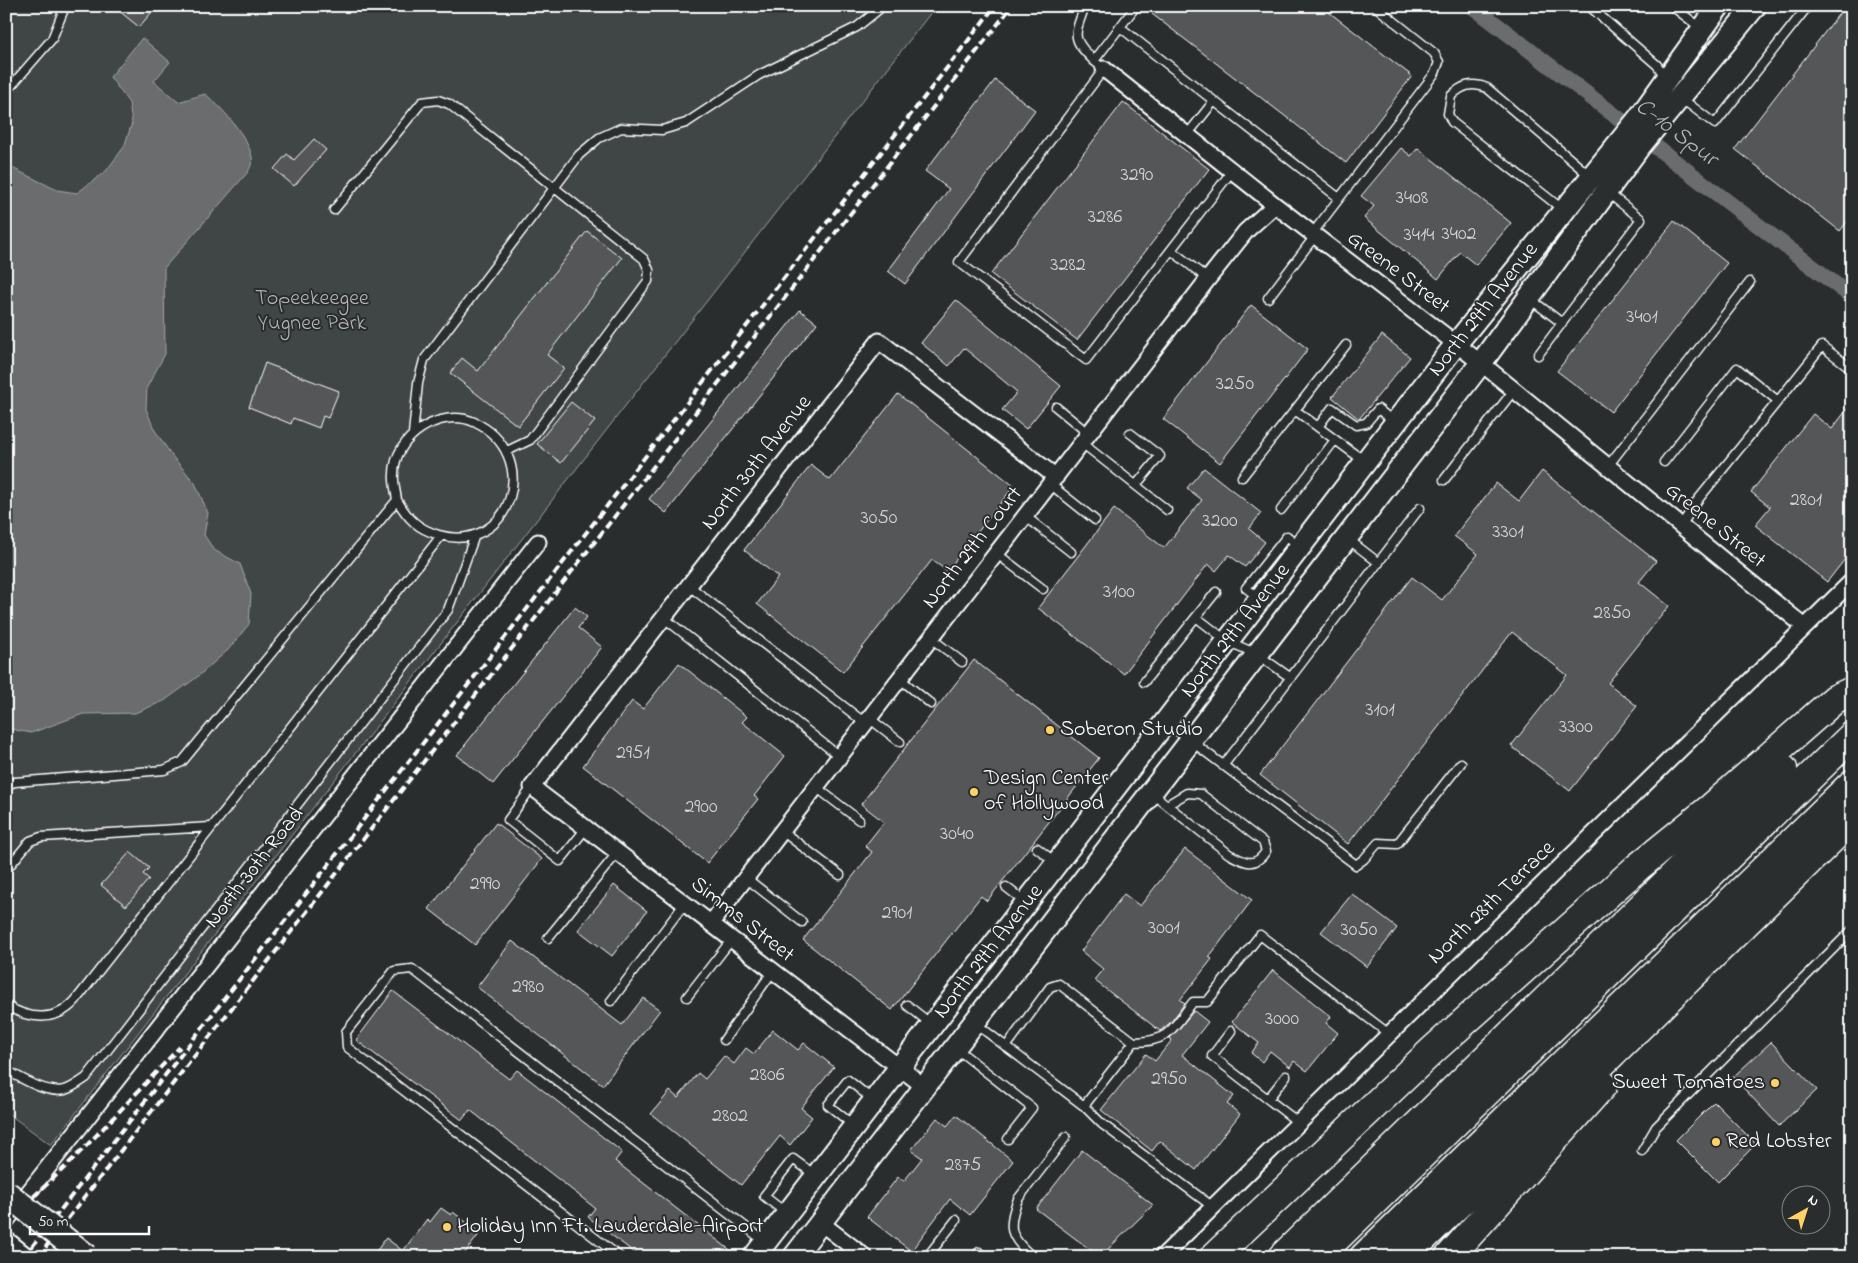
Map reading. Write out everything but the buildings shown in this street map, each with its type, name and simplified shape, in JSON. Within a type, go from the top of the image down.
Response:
[{"type":"highway","points":[[1214,1257],[1434,1049],[1638,867],[1712,807],[1835,700],[1852,691]]},
{"type":"highway","points":[[1282,1257],[1852,701]]},
{"type":"highway","points":[[1317,1257],[1852,736]]},
{"type":"highway","points":[[1364,1257],[1852,784]]},
{"type":"highway","points":[[1404,1257],[1852,819]]},
{"type":"highway","points":[[1448,1257],[1784,884]]},
{"type":"main road","points":[[6,1193],[87,1257]]},
{"type":"main road","points":[[6,1245],[21,1257]]},
{"type":"street","name":"North 29th Avenue","points":[[1673,88],[1702,29],[1719,6]]},
{"type":"street","name":"North 29th Avenue","points":[[800,1253],[821,1222],[974,1023],[1159,799],[1190,742],[1529,298],[1599,184],[1673,88],[1755,6]]},
{"type":"street","name":"Greene Street","points":[[1099,65],[1275,206],[1481,363],[1804,626]]},
{"type":"street","name":"North 29th Avenue","points":[[760,1250],[1456,344],[1564,210],[1599,184]]},
{"type":"street","name":"North 29th Court","points":[[711,923],[1208,279],[1246,231],[1275,206]]},
{"type":"street","name":"North 30th Avenue","points":[[532,787],[879,341],[1053,480]]},
{"type":"street","name":"North 30th Road","points":[[6,1221],[538,542]]},
{"type":"street","name":"North 28th Terrace","points":[[1162,1257],[1852,581]]},
{"type":"street","name":"Simms Street","points":[[532,787],[924,1087]]},
{"type":"street","points":[[821,1222],[865,1257]]},
{"type":"lane","points":[[6,85],[12,85],[52,39],[64,9],[63,6]]},
{"type":"lane","points":[[413,434],[418,383],[424,360],[579,155],[599,138],[621,128],[662,130],[686,123],[759,75],[857,27],[883,6]]},
{"type":"lane","points":[[1085,6],[1075,32],[1079,46],[1099,65]]},
{"type":"lane","points":[[1136,6],[1120,27],[1099,65],[959,262],[1086,360],[1232,171]]},
{"type":"lane","points":[[1268,298],[1339,198],[1434,73],[1439,62],[1434,53],[1375,6]]},
{"type":"lane","points":[[1589,6],[1657,65],[1673,88],[1714,124],[1808,6]]},
{"type":"lane","points":[[1672,6],[1702,29]]},
{"type":"lane","points":[[1120,27],[1339,198]]},
{"type":"lane","points":[[1538,355],[1641,219],[1599,184],[1579,164],[1487,88],[1478,84],[1467,84],[1451,96],[1448,114],[1452,122],[1564,210]]},
{"type":"lane","points":[[334,210],[422,102],[438,100],[449,104],[644,259],[649,270],[648,281],[530,440],[507,451]]},
{"type":"lane","points":[[1187,135],[1214,101]]},
{"type":"lane","points":[[1171,250],[1208,279]]},
{"type":"lane","points":[[1608,466],[1750,282]]},
{"type":"lane","points":[[1529,298],[1562,323]]},
{"type":"lane","points":[[1242,477],[1346,345]]},
{"type":"lane","points":[[1681,526],[1698,501],[1822,346],[1852,369]]},
{"type":"lane","points":[[1664,462],[1737,368],[1778,401]]},
{"type":"lane","points":[[1444,480],[1514,390]]},
{"type":"lane","points":[[1056,407],[1085,438],[1136,485],[1167,510]]},
{"type":"lane","points":[[1318,427],[1332,408],[1356,425],[1366,423],[1378,409],[1396,423]]},
{"type":"lane","points":[[1295,410],[1366,462]]},
{"type":"lane","points":[[451,418],[472,421],[493,433],[507,451],[512,464],[513,490],[507,508],[495,523],[475,535],[454,539],[423,530],[406,516],[397,500],[393,473],[400,451],[413,434],[431,422],[451,418]]},
{"type":"lane","points":[[1130,433],[1160,456],[1136,485]]},
{"type":"lane","points":[[1281,510],[1335,440]]},
{"type":"lane","points":[[1053,480],[1095,520]]},
{"type":"lane","points":[[6,785],[15,782],[164,770],[182,762],[397,500]]},
{"type":"lane","points":[[1223,766],[1420,508]]},
{"type":"lane","points":[[1025,516],[1071,552]]},
{"type":"lane","points":[[6,1070],[26,1081],[54,1091],[67,1090],[86,1078],[448,610],[475,535]]},
{"type":"lane","points":[[6,1005],[30,1015],[45,1018],[68,1009],[441,536]]},
{"type":"lane","points":[[1347,538],[1379,563]]},
{"type":"lane","points":[[996,553],[1043,589]]},
{"type":"lane","points":[[688,585],[867,721],[900,742]]},
{"type":"lane","points":[[1144,682],[1216,592]]},
{"type":"lane","points":[[1196,617],[1227,642],[1257,654],[1291,678]]},
{"type":"lane","points":[[663,618],[839,756]]},
{"type":"lane","points":[[931,638],[962,662]]},
{"type":"lane","points":[[899,678],[932,704]]},
{"type":"lane","points":[[1165,722],[1356,865],[1378,843],[1397,844],[1461,763]]},
{"type":"lane","points":[[532,787],[508,820],[560,861],[587,828]]},
{"type":"lane","points":[[816,787],[860,820]]},
{"type":"lane","points":[[1186,793],[1200,794],[1263,842],[1266,851],[1261,859],[1252,863],[1243,862],[1229,854],[1159,799],[1186,793]]},
{"type":"lane","points":[[6,870],[30,840],[41,837],[211,827]]},
{"type":"lane","points":[[782,831],[840,875]]},
{"type":"lane","points":[[1037,848],[1057,864]]},
{"type":"lane","points":[[548,938],[618,852]]},
{"type":"lane","points":[[746,878],[802,922]]},
{"type":"lane","points":[[1006,887],[1027,903]]},
{"type":"lane","points":[[611,1001],[685,903]]},
{"type":"lane","points":[[1642,1151],[1656,1127],[1852,930]]},
{"type":"lane","points":[[1006,1047],[1050,987],[1059,984],[1134,1042],[1152,1042],[1162,1038],[1193,1002],[1207,1002],[1260,935],[1389,1034]]},
{"type":"lane","points":[[687,997],[732,939]]},
{"type":"lane","points":[[620,1257],[347,1047],[346,1032],[394,971],[412,969],[760,1250]]},
{"type":"lane","points":[[724,1040],[773,971]]},
{"type":"lane","points":[[907,1005],[933,1025]]},
{"type":"lane","points":[[974,1023],[1084,1106],[1102,1124],[1213,1207]]},
{"type":"lane","points":[[1231,1031],[1212,1056],[1299,1123]]},
{"type":"lane","points":[[1084,1106],[1134,1042]]},
{"type":"lane","points":[[955,1048],[1032,1108],[1008,1139]]},
{"type":"lane","points":[[1268,1100],[1286,1076]]},
{"type":"lane","points":[[855,1126],[828,1105],[848,1080],[874,1101]]},
{"type":"lane","points":[[1032,1257],[1012,1233],[1012,1217],[1018,1199],[1066,1137]]},
{"type":"lane","points":[[787,1214],[764,1196],[793,1159],[816,1176]]},
{"type":"lane","points":[[927,1257],[956,1220]]},
{"type":"green space","name":"Topeekeegee Yugnee Park","points":[[6,6],[936,6],[51,1145],[6,1112]]},
{"type":"shaded area","points":[[142,38],[170,62],[154,81],[178,102],[205,94],[219,106],[240,131],[252,157],[252,163],[248,172],[164,268],[165,354],[147,387],[146,409],[154,429],[172,456],[195,483],[208,513],[204,535],[214,550],[240,564],[251,594],[249,624],[228,650],[196,678],[164,701],[135,713],[83,714],[31,733],[6,728],[6,165],[57,190],[77,193],[106,171],[124,147],[132,123],[129,103],[110,77]]},
{"type":"waterway","name":"C-10 Spur","points":[[1472,6],[1852,297]]},
{"type":"railway","points":[[24,1257],[995,6]]},
{"type":"railway","points":[[38,1257],[1012,6]]},
{"type":"railway","points":[[6,1220],[52,1180],[180,1047]]},
{"type":"place","name":"Soberon Studio","points":[[1050,730]]},
{"type":"place","name":"Design Center of Hollywood","points":[[974,792]]},
{"type":"place","name":"Sweet Tomatoes","points":[[1775,1083]]},
{"type":"place","name":"Red Lobster","points":[[1716,1142]]},
{"type":"place","name":"Holiday Inn Ft. Lauderdale-Airport","points":[[447,1227]]}]
